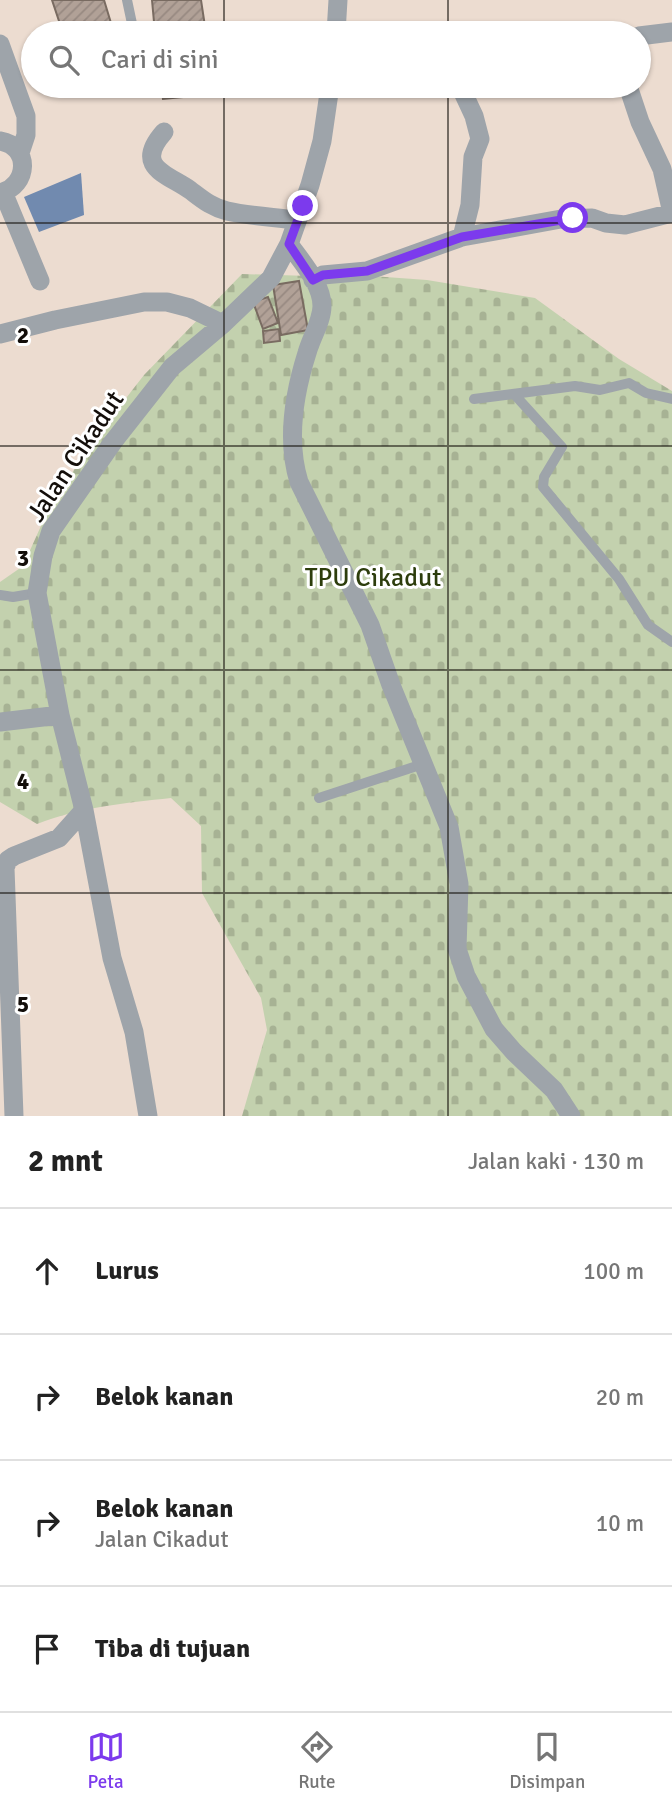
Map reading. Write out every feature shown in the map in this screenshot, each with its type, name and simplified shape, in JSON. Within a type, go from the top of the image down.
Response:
[{"type":"street","points":[[337,21],[338,0]]},
{"type":"street","points":[[651,35],[672,32]]},
{"type":"street","points":[[0,44],[26,116],[26,135],[20,153]]},
{"type":"street","name":"Jalan Cikadut","points":[[148,1116],[134,1032],[112,958],[84,810],[60,715],[37,593],[40,568],[51,531],[113,442],[172,367],[223,324],[271,278],[289,244],[310,186],[322,141],[329,98]]},
{"type":"street","points":[[462,237],[470,205],[473,157],[480,139],[466,98]]},
{"type":"street","points":[[313,280],[323,275],[367,271],[462,237],[561,219],[592,218],[625,225],[672,213],[662,169],[632,98]]},
{"type":"street","points":[[164,132],[155,143],[153,160],[156,170],[166,178],[190,190],[209,205],[226,211],[296,220]]},
{"type":"street","points":[[0,141],[14,146],[23,161],[21,177],[17,184],[1,192],[40,281]]},
{"type":"street","points":[[289,244],[313,280],[322,305],[293,411],[293,464],[313,512],[370,625],[449,827],[459,884],[457,948],[466,976],[494,1029],[554,1090],[572,1115]]},
{"type":"street","points":[[0,334],[144,302],[167,302],[190,308],[223,324]]},
{"type":"street","points":[[0,722],[60,715]]},
{"type":"street","points":[[14,1116],[2,871],[8,860],[14,856],[59,838],[84,810]]},
{"type":"lane","points":[[127,0],[131,21]]},
{"type":"lane","points":[[474,399],[575,386],[600,390],[629,383],[646,393],[672,399]]},
{"type":"lane","points":[[514,394],[562,447],[544,477],[543,486],[619,579],[648,625],[672,642]]},
{"type":"lane","points":[[0,595],[13,597],[37,593]]},
{"type":"lane","points":[[319,798],[423,764]]},
{"type":"green space","name":"TPU Cikadut","points":[[242,274],[358,275],[427,280],[535,298],[619,359],[672,391],[672,1116],[242,1116],[267,1030],[261,998],[202,893],[201,826],[171,798],[86,810],[37,824],[0,802],[0,582],[23,566],[49,508],[95,438],[144,375]]},
{"type":"water","points":[[81,173],[84,215],[39,232],[24,197]]},
{"type":"building","points":[[52,0],[104,0],[110,21],[59,21]]},
{"type":"building","points":[[152,0],[201,0],[204,21],[154,21]]},
{"type":"building","points":[[299,281],[308,330],[281,335],[273,285]]},
{"type":"building","points":[[268,297],[278,323],[263,329],[253,302]]},
{"type":"building","points":[[279,329],[280,341],[264,343],[263,331]]},
{"type":"route","points":[[303,206],[289,244],[313,280],[323,275],[367,271],[462,237],[573,218]]}]
